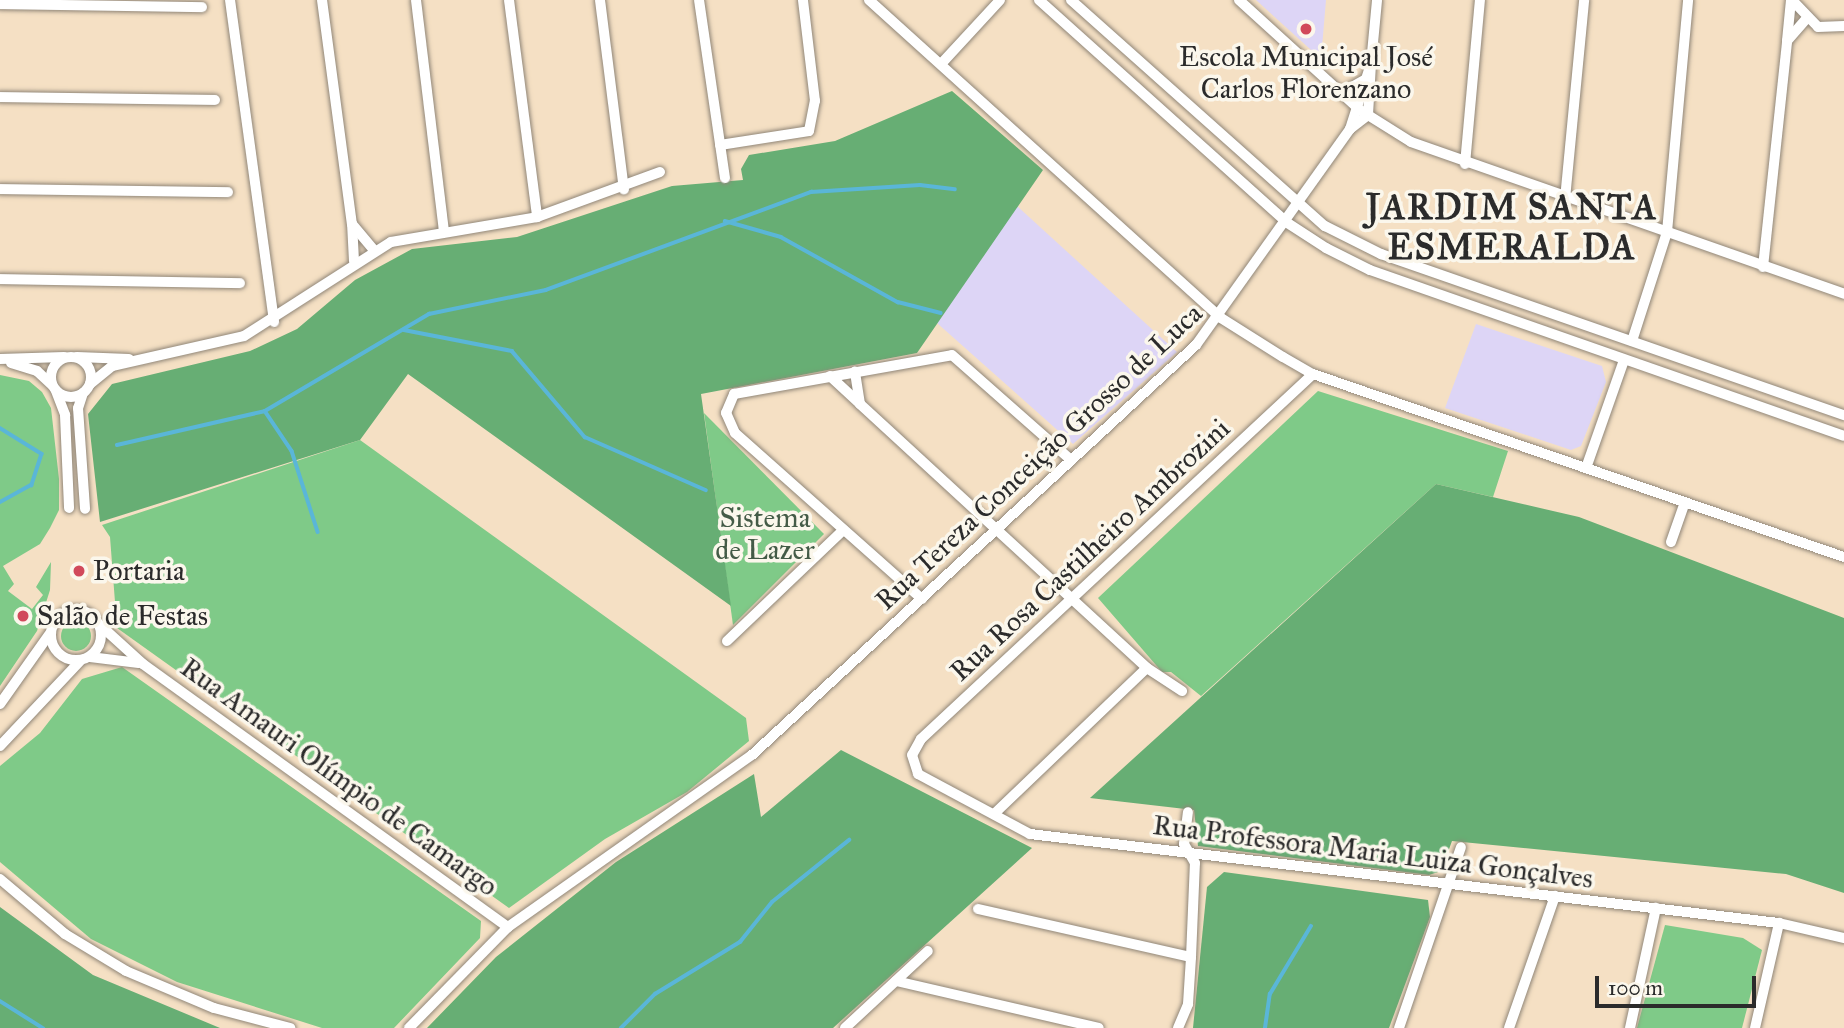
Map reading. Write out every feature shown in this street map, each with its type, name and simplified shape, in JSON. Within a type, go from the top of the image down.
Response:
[{"type":"street","points":[[230,0],[274,322]]},
{"type":"street","points":[[322,0],[352,224],[354,261]]},
{"type":"street","points":[[416,0],[444,230]]},
{"type":"street","points":[[509,0],[537,217]]},
{"type":"street","points":[[600,0],[624,189]]},
{"type":"street","points":[[699,0],[725,178]]},
{"type":"street","points":[[720,145],[809,131],[815,101],[803,0]]},
{"type":"street","points":[[869,0],[1221,318],[1314,373],[1844,557]]},
{"type":"street","points":[[941,64],[1000,0]]},
{"type":"street","points":[[1039,0],[1286,222],[1370,270],[1844,436]]},
{"type":"street","points":[[1071,0],[1297,205],[1381,254],[1844,415]]},
{"type":"street","points":[[1238,0],[1368,116],[1411,142],[1564,199],[1667,232],[1844,295]]},
{"type":"street","name":"Rua Tereza Conceição Grosso de Luca","points":[[409,1028],[508,927],[751,755],[997,531],[1221,318],[1350,129],[1368,116],[1377,0]]},
{"type":"street","points":[[1465,164],[1480,0]]},
{"type":"street","points":[[1564,199],[1584,0]]},
{"type":"street","points":[[1632,341],[1667,232],[1688,0]]},
{"type":"street","points":[[1763,267],[1792,0]]},
{"type":"street","points":[[1792,0],[1818,27],[1844,26]]},
{"type":"street","points":[[0,4],[202,7]]},
{"type":"street","points":[[1787,41],[1807,18]]},
{"type":"street","name":"Rua Tereza Conceição Grosso de Luca","points":[[1350,129],[1355,105],[1371,64]]},
{"type":"street","points":[[1341,93],[1366,79]]},
{"type":"street","points":[[0,97],[215,100]]},
{"type":"street","points":[[85,509],[78,408],[83,393],[106,368],[199,351],[274,322],[373,249],[444,230],[537,217],[624,189],[660,172]]},
{"type":"street","points":[[0,188],[228,192]]},
{"type":"street","points":[[352,224],[373,249]]},
{"type":"street","points":[[0,279],[240,283]]},
{"type":"street","points":[[922,599],[735,433],[726,413],[729,399],[740,392],[952,355],[1071,460]]},
{"type":"street","points":[[0,360],[72,357],[147,360]]},
{"type":"street","points":[[72,357],[88,367],[90,384]]},
{"type":"street","points":[[69,508],[65,415],[54,388],[54,365],[72,357]]},
{"type":"street","points":[[0,360],[29,367],[54,388],[71,397],[83,393]]},
{"type":"street","points":[[1586,468],[1624,360]]},
{"type":"street","points":[[855,371],[859,404]]},
{"type":"street","name":"Rua Rosa Castilheiro Ambrozini","points":[[913,768],[921,738],[1314,373]]},
{"type":"street","points":[[830,376],[1147,668],[1182,691]]},
{"type":"street","points":[[1671,542],[1685,502]]},
{"type":"street","points":[[727,641],[843,530]]},
{"type":"street","points":[[0,704],[59,617],[74,610],[100,625],[100,645],[87,658],[64,673],[0,746]]},
{"type":"street","name":"Rua Amauri Olímpio de Camargo","points":[[100,625],[143,664],[508,927]]},
{"type":"street","points":[[51,632],[59,654],[87,658]]},
{"type":"street","name":"Rua Amauri Olímpio de Camargo","points":[[87,658],[143,664]]},
{"type":"street","points":[[994,814],[1147,668]]},
{"type":"street","name":"Rua Professora Maria Luiza Gonçalves","points":[[913,768],[1030,834],[1448,886],[1779,923],[1844,938]]},
{"type":"street","points":[[1178,1028],[1188,1004],[1191,957],[1191,855],[1184,844],[1188,812]]},
{"type":"street","points":[[1399,1028],[1461,847]]},
{"type":"street","points":[[0,879],[65,934],[126,971],[214,1008],[290,1028]]},
{"type":"street","points":[[1509,1028],[1555,896]]},
{"type":"street","points":[[1630,1028],[1656,908]]},
{"type":"street","points":[[978,909],[1191,957]]},
{"type":"street","points":[[1755,1028],[1779,923]]},
{"type":"street","points":[[845,1028],[928,951]]},
{"type":"street","points":[[896,981],[1100,1028]]},
{"type":"shaded area","name":"Escola Municipal José Carlos Florenzano","points":[[1256,0],[1326,0],[1321,59]]},
{"type":"shaded area","points":[[1017,206],[1177,352],[1073,444],[937,323]]},
{"type":"shaded area","points":[[1476,324],[1602,366],[1606,382],[1581,446],[1571,450],[1445,408]]},
{"type":"green space","points":[[952,91],[1043,170],[917,353],[701,394],[731,606],[408,374],[360,440],[100,522],[88,414],[112,384],[250,351],[297,329],[355,280],[412,249],[517,237],[672,186],[743,180],[741,169],[749,155],[835,141]]},
{"type":"green space","points":[[0,375],[29,381],[42,392],[51,408],[59,479],[59,510],[40,544],[3,566],[14,584],[8,591],[32,609],[43,595],[36,587],[51,562],[50,590],[37,631],[0,686]]},
{"type":"green space","points":[[1318,391],[1508,451],[1493,497],[1436,484],[1201,696],[1171,672],[1162,672],[1098,598]]},
{"type":"green space","name":"Sistema de Lazer","points":[[704,413],[824,534],[733,625]]},
{"type":"green space","points":[[360,440],[746,718],[749,741],[687,792],[605,839],[509,908],[117,628],[110,537],[102,525]]},
{"type":"green space","points":[[1436,484],[1579,517],[1844,618],[1844,893],[1786,874],[1452,841],[1441,871],[1429,875],[1198,846],[1194,810],[1090,798]]},
{"type":"green space","points":[[76,621],[87,625],[91,636],[87,647],[76,651],[65,647],[61,636],[65,625]]},
{"type":"green space","points":[[122,667],[481,921],[480,938],[394,1028],[322,1028],[177,982],[91,939],[0,862],[0,766],[40,733],[82,679]]},
{"type":"green space","points":[[841,750],[1032,848],[833,1028],[427,1028],[496,957],[616,862],[754,774],[761,817]]},
{"type":"green space","points":[[1224,872],[1428,900],[1430,917],[1389,1028],[1193,1028],[1207,887]]},
{"type":"green space","points":[[0,907],[93,975],[220,1028],[0,1028]]},
{"type":"green space","points":[[1665,925],[1743,938],[1762,950],[1742,1028],[1637,1028]]},
{"type":"waterway","points":[[117,445],[265,411],[429,314],[546,290],[811,192],[920,185],[955,189]]},
{"type":"waterway","points":[[725,221],[781,237],[898,302],[941,313]]},
{"type":"waterway","points":[[404,330],[512,351],[585,437],[706,490]]},
{"type":"waterway","points":[[265,411],[292,451],[318,532]]},
{"type":"waterway","points":[[0,428],[42,454],[32,485],[0,503]]},
{"type":"waterway","points":[[621,1028],[655,994],[740,942],[772,902],[849,840]]},
{"type":"waterway","points":[[1265,1028],[1270,994],[1311,926]]},
{"type":"waterway","points":[[0,1001],[43,1028]]},
{"type":"place","name":"Escola Municipal José Carlos Florenzano","points":[[1306,29]]},
{"type":"place","name":"Portaria","points":[[79,571]]},
{"type":"place","name":"Salão de Festas","points":[[23,616]]},
{"type":"district","name":"JARDIM SANTA ESMERALDA","points":[[1512,228]]}]
